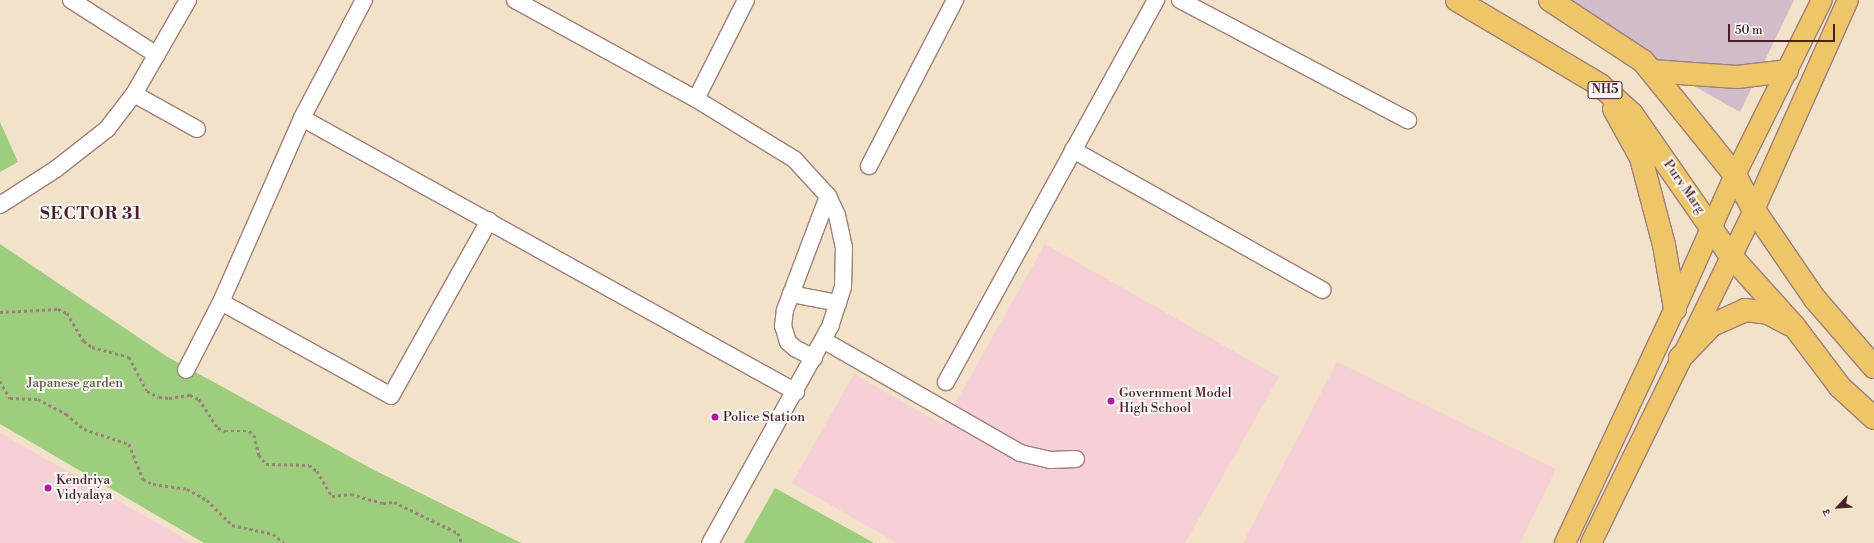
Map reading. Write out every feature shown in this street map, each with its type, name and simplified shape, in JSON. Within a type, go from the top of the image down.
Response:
[{"type":"highway","name":"Purv Marg","points":[[1457,0],[1600,85],[1632,114],[1712,226],[1730,254],[1794,326],[1840,386],[1874,418]]},
{"type":"highway","points":[[1550,0],[1643,61],[1734,175],[1754,210],[1815,299],[1874,367]]},
{"type":"highway","points":[[1651,71],[1737,77],[1787,71]]},
{"type":"highway","points":[[1600,85],[1641,158],[1664,245],[1675,309]]},
{"type":"highway","points":[[1680,358],[1712,325],[1745,310],[1768,313],[1794,326]]},
{"type":"main road","points":[[1565,543],[1675,309],[1734,175],[1822,0]]},
{"type":"main road","points":[[1591,543],[1730,254],[1754,210],[1848,0]]},
{"type":"street","points":[[71,0],[157,55]]},
{"type":"street","points":[[0,205],[56,169],[107,129],[134,94],[188,0]]},
{"type":"street","points":[[186,370],[221,302],[302,118],[364,0]]},
{"type":"street","points":[[515,0],[696,99],[794,159],[828,196],[837,215],[844,248],[843,287],[831,325],[796,392],[710,543]]},
{"type":"street","points":[[696,99],[746,0]]},
{"type":"street","points":[[870,166],[954,0]]},
{"type":"street","points":[[946,382],[1156,0]]},
{"type":"street","points":[[1180,0],[1408,120]]},
{"type":"street","points":[[134,94],[197,129]]},
{"type":"street","points":[[302,118],[796,392]]},
{"type":"street","points":[[1073,150],[1322,290]]},
{"type":"street","points":[[814,358],[796,349],[788,342],[783,326],[785,310],[828,196]]},
{"type":"street","points":[[221,302],[391,396],[488,221]]},
{"type":"street","points":[[791,294],[838,303]]},
{"type":"street","points":[[823,340],[1020,453],[1050,460],[1076,459]]},
{"type":"path","points":[[0,312],[58,310],[67,313],[84,341],[92,347],[129,357],[147,391],[160,397],[169,398],[190,395],[199,400],[218,428],[225,431],[249,430],[254,435],[259,455],[266,464],[309,465],[317,471],[332,496],[352,494],[383,503],[394,502],[458,533],[462,543]]},
{"type":"path","points":[[0,381],[10,398],[38,399],[66,414],[84,429],[129,444],[143,479],[153,484],[187,489],[207,500],[232,525],[273,534],[284,543]]},
{"type":"shaded area","points":[[1542,0],[1794,0],[1740,112]]},
{"type":"shaded area","name":"Government Model High School","points":[[1045,244],[1279,377],[1185,543],[897,543],[792,483],[854,374],[943,425]]},
{"type":"shaded area","points":[[1337,362],[1556,469],[1520,543],[1243,543]]},
{"type":"shaded area","name":"Kendriya Vidyalaya","points":[[0,433],[192,543],[0,543]]},
{"type":"green space","points":[[0,122],[18,162],[0,172]]},
{"type":"green space","name":"Japanese garden","points":[[0,244],[166,356],[374,470],[521,543],[204,543],[0,424]]},
{"type":"green space","points":[[775,488],[874,543],[744,543]]},
{"type":"place","name":"Government Model High School","points":[[1111,401]]},
{"type":"place","name":"Police Station","points":[[715,417]]},
{"type":"place","name":"Kendriya Vidyalaya","points":[[48,488]]},
{"type":"district","name":"SECTOR 31","points":[[91,215]]}]
